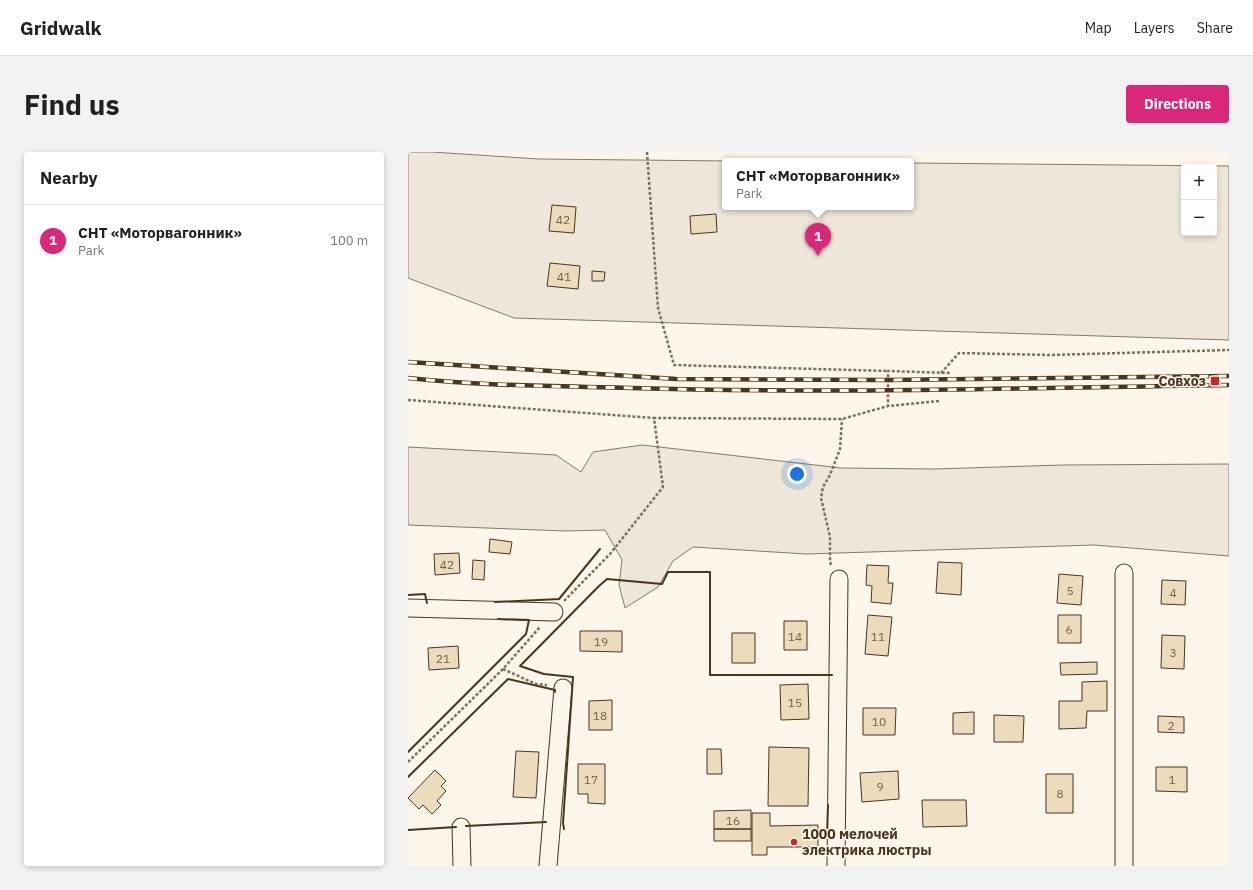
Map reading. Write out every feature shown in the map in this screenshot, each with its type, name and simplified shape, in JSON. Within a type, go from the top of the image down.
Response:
[{"type":"street","points":[[1124,574],[1124,866]]},
{"type":"street","points":[[836,866],[839,579]]},
{"type":"street","points":[[408,608],[554,612]]},
{"type":"street","points":[[548,866],[563,688]]},
{"type":"street","points":[[461,827],[462,866]]},
{"type":"path","points":[[647,152],[658,308],[674,365],[952,373]]},
{"type":"path","points":[[941,372],[959,353],[1048,355],[1229,350]]},
{"type":"path","points":[[888,371],[888,406]]},
{"type":"path","points":[[408,400],[654,418],[842,419],[888,406],[939,401]]},
{"type":"path","points":[[408,762],[503,669],[554,612],[610,554],[663,487],[654,418]]},
{"type":"path","points":[[839,579],[830,562],[830,537],[821,498],[823,488],[830,475],[840,449],[842,419]]},
{"type":"path","points":[[503,669],[536,684],[563,688]]},
{"type":"shaded area","points":[[408,152],[432,152],[539,159],[722,161],[722,210],[914,210],[914,163],[1181,166],[1181,236],[1217,236],[1217,166],[1229,166],[1229,340],[514,318],[408,278]]},
{"type":"shaded area","points":[[642,445],[841,468],[934,469],[1062,465],[1229,464],[1229,556],[1094,545],[806,554],[693,547],[673,561],[658,587],[625,608],[619,585],[622,560],[605,530],[565,531],[408,525],[408,447],[556,455],[581,472],[593,452]]},
{"type":"building","points":[[552,205],[576,207],[574,233],[549,231]]},
{"type":"building","points":[[716,214],[717,232],[691,234],[690,216]]},
{"type":"building","points":[[550,263],[580,266],[578,289],[547,286]]},
{"type":"building","points":[[592,271],[605,272],[604,281],[592,281]]},
{"type":"building","points":[[490,539],[512,542],[510,554],[489,552]]},
{"type":"building","points":[[459,553],[460,573],[435,575],[434,554]]},
{"type":"building","points":[[473,560],[485,561],[484,580],[472,579]]},
{"type":"building","points":[[938,562],[962,563],[961,595],[936,593]]},
{"type":"building","points":[[867,565],[889,566],[888,583],[893,583],[891,604],[871,602],[872,586],[866,585]]},
{"type":"building","points":[[1059,574],[1083,576],[1081,605],[1057,603]]},
{"type":"building","points":[[1162,580],[1186,581],[1185,605],[1161,604]]},
{"type":"building","points":[[868,615],[892,617],[888,656],[865,654]]},
{"type":"building","points":[[1058,615],[1081,615],[1081,643],[1058,643]]},
{"type":"building","points":[[784,621],[807,621],[807,650],[784,650]]},
{"type":"building","points":[[580,631],[622,631],[622,652],[580,651]]},
{"type":"building","points":[[732,633],[755,633],[755,663],[732,663]]},
{"type":"building","points":[[1162,635],[1185,636],[1184,669],[1161,668]]},
{"type":"building","points":[[458,646],[459,668],[429,670],[428,648]]},
{"type":"building","points":[[1097,662],[1097,674],[1061,675],[1060,663]]},
{"type":"building","points":[[1107,681],[1107,711],[1087,711],[1086,728],[1059,729],[1059,701],[1082,701],[1082,682]]},
{"type":"building","points":[[808,684],[809,719],[781,720],[780,685]]},
{"type":"building","points":[[612,700],[612,730],[589,730],[589,701]]},
{"type":"building","points":[[863,708],[896,708],[895,735],[863,735]]},
{"type":"building","points":[[974,712],[974,734],[953,734],[953,713]]},
{"type":"building","points":[[994,715],[1024,716],[1023,742],[994,742]]},
{"type":"building","points":[[1158,716],[1184,717],[1184,733],[1158,732]]},
{"type":"building","points":[[769,747],[809,748],[808,806],[768,806]]},
{"type":"building","points":[[707,749],[721,749],[722,774],[707,774]]},
{"type":"building","points":[[516,751],[539,752],[536,798],[513,797]]},
{"type":"building","points":[[578,764],[605,764],[605,804],[588,803],[588,794],[578,794]]},
{"type":"building","points":[[1156,767],[1187,767],[1187,792],[1156,791]]},
{"type":"building","points":[[435,770],[446,781],[441,786],[446,791],[437,801],[441,805],[432,814],[423,805],[419,809],[408,798]]},
{"type":"building","points":[[898,771],[899,799],[862,802],[860,773]]},
{"type":"building","points":[[1046,774],[1073,774],[1073,813],[1046,813]]},
{"type":"building","points":[[922,800],[966,800],[967,826],[923,827]]},
{"type":"building","points":[[751,810],[751,829],[714,829],[714,811]]},
{"type":"building","points":[[752,813],[770,813],[770,826],[818,825],[818,847],[767,847],[767,855],[752,855]]},
{"type":"building","points":[[714,829],[751,829],[751,841],[714,841]]},
{"type":"railway","points":[[408,362],[676,379],[887,380],[1229,376]]},
{"type":"railway","points":[[408,378],[464,383],[706,390],[930,390],[1229,385]]},
{"type":"wall","points":[[495,602],[559,599],[600,549]]},
{"type":"wall","points":[[564,829],[563,823],[573,677],[544,674],[520,666],[607,579],[662,584],[668,572],[710,572],[710,675],[832,675]]},
{"type":"wall","points":[[408,595],[425,594],[427,603]]},
{"type":"wall","points":[[408,752],[526,634],[529,620],[498,619]]},
{"type":"wall","points":[[408,777],[508,679],[555,690],[555,692]]},
{"type":"wall","points":[[827,837],[828,805]]},
{"type":"wall","points":[[466,826],[546,822]]},
{"type":"wall","points":[[408,830],[456,827]]},
{"type":"place","name":"СНТ «Моторвагонник»","points":[[818,256]]},
{"type":"place","name":"Совхоз","points":[[1215,381]]},
{"type":"place","name":"1000 мелочей электрика люстры","points":[[794,842]]}]
